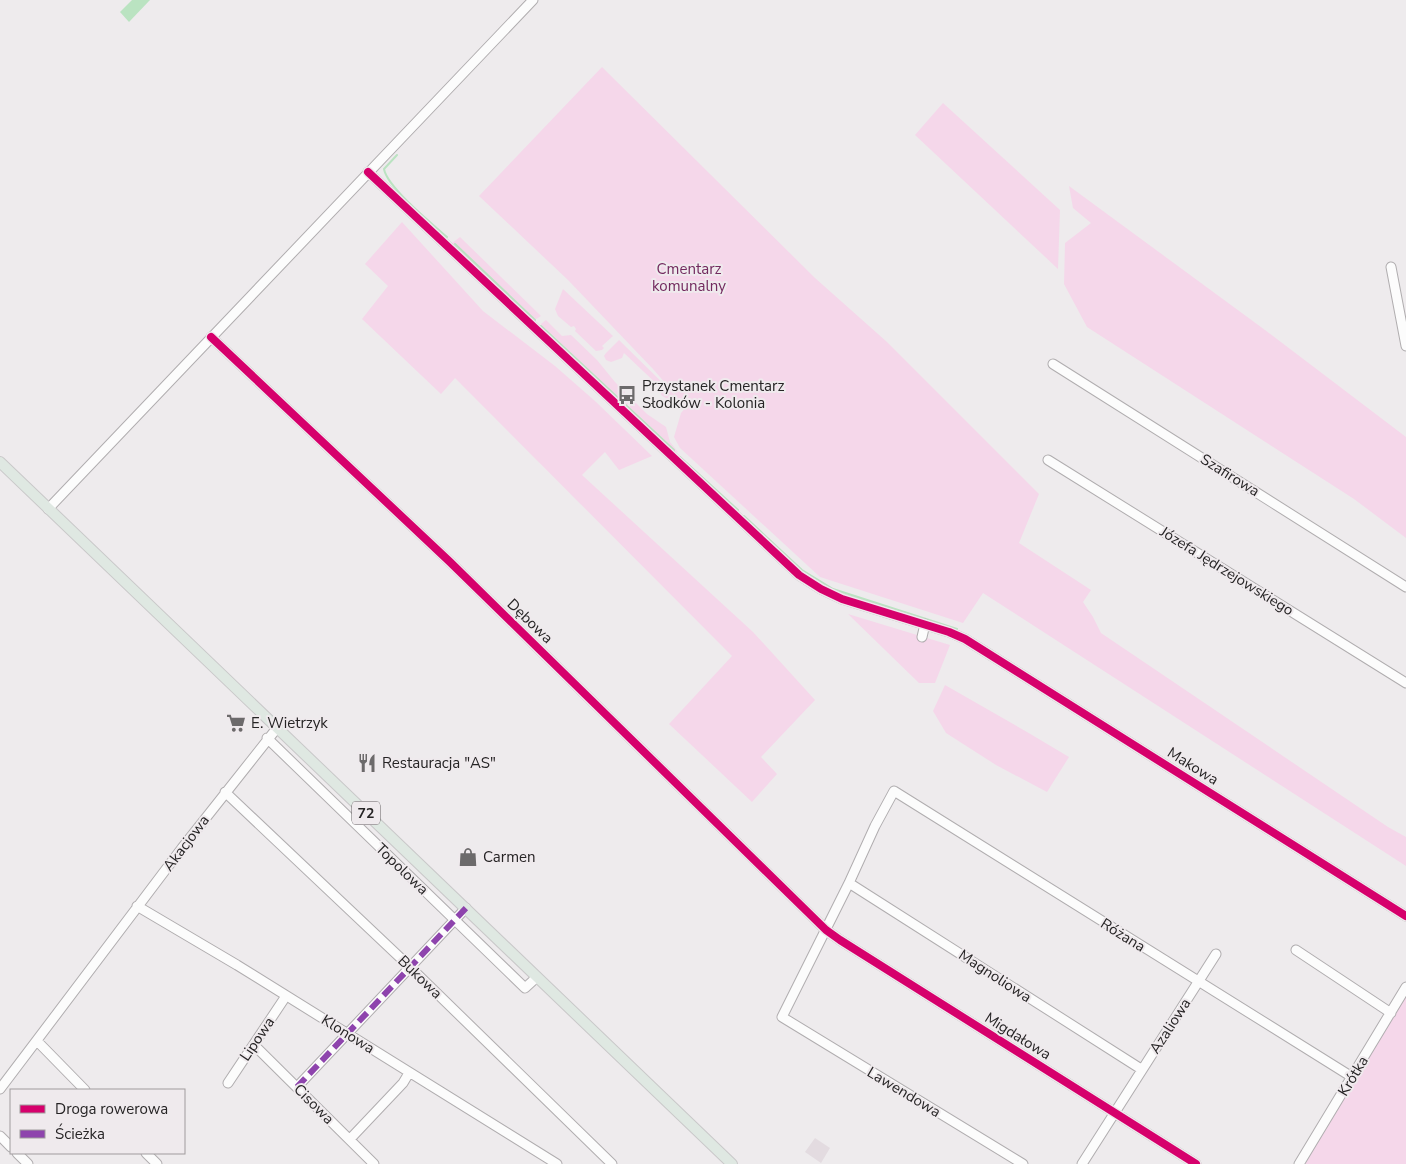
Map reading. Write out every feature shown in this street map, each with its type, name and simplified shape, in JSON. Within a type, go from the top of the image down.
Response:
[{"type":"main road","name":"72","points":[[0,462],[732,1164]]},
{"type":"street","points":[[48,509],[534,0]]},
{"type":"street","name":"Makowa","points":[[368,172],[740,514],[800,575],[842,599],[925,624],[965,639],[1406,916]]},
{"type":"street","points":[[1391,267],[1406,346]]},
{"type":"street","name":"Dębowa","points":[[211,337],[450,562],[826,930]]},
{"type":"street","name":"Szafirowa","points":[[1053,364],[1406,587]]},
{"type":"street","name":"Józefa Jędrzejowskiego","points":[[1048,460],[1406,683]]},
{"type":"street","points":[[922,637],[925,624]]},
{"type":"street","name":"Akacjowa","points":[[0,1089],[137,906],[267,738],[277,728]]},
{"type":"street","name":"Topolowa","points":[[267,738],[525,988],[537,976]]},
{"type":"street","name":"Różana","points":[[849,883],[875,826],[894,791],[1352,1077]]},
{"type":"street","name":"Bukowa","points":[[225,792],[410,967],[612,1164]]},
{"type":"street","points":[[826,930],[849,883]]},
{"type":"street","name":"Magnoliowa","points":[[849,883],[1142,1069]]},
{"type":"street","name":"Klonowa","points":[[137,906],[557,1164]]},
{"type":"street","points":[[297,1087],[466,908]]},
{"type":"street","name":"Lawendowa","points":[[826,930],[782,1018],[1023,1164]]},
{"type":"street","name":"Migdałowa","points":[[826,930],[1114,1114],[1196,1164]]},
{"type":"street","points":[[1296,950],[1391,1013]]},
{"type":"street","name":"Azaliowa","points":[[1114,1114],[1216,954]]},
{"type":"street","name":"Krótka","points":[[1299,1164],[1406,987]]},
{"type":"street","name":"Lipowa","points":[[228,1082],[286,996]]},
{"type":"street","points":[[37,1041],[84,1089]]},
{"type":"street","name":"Cisowa","points":[[254,1045],[374,1164]]},
{"type":"street","points":[[350,1139],[403,1083],[409,1073]]},
{"type":"street","points":[[1082,1164],[1114,1114]]},
{"type":"street","points":[[0,1136],[10,1147]]},
{"type":"street","points":[[17,1154],[28,1164]]},
{"type":"street","points":[[147,1154],[157,1164]]},
{"type":"shaded area","points":[[132,0],[150,0],[129,22],[120,12]]},
{"type":"shaded area","points":[[815,1138],[830,1148],[821,1163],[805,1152]]},
{"type":"green space","name":"Cmentarz komunalny","points":[[602,67],[815,278],[887,342],[1039,494],[1019,543],[1091,590],[1083,602],[1101,633],[1388,827],[1406,837],[1406,866],[983,593],[963,623],[820,577],[680,448],[674,437],[681,413],[686,407],[653,369],[568,280],[479,196]]},
{"type":"green space","points":[[943,103],[1060,210],[1058,269],[915,135]]},
{"type":"green space","points":[[1069,186],[1265,330],[1406,437],[1406,538],[1354,499],[1087,327],[1064,284],[1065,243],[1091,223],[1073,208]]},
{"type":"green space","points":[[402,222],[483,311],[555,366],[595,401],[652,456],[619,470],[605,452],[582,475],[753,632],[815,700],[761,757],[777,774],[752,802],[669,724],[732,656],[455,378],[441,394],[362,319],[388,286],[365,264]]},
{"type":"green space","points":[[460,237],[541,316],[533,321],[452,246],[452,243]]},
{"type":"green space","points":[[563,289],[613,336],[602,346],[604,348],[602,350],[596,351],[575,331],[574,326],[571,327],[558,316],[555,309]]},
{"type":"green space","points":[[546,320],[562,336],[571,335],[597,360],[625,392],[623,395],[628,399],[631,398],[647,414],[666,427],[670,442],[678,452],[673,453],[541,328],[541,324]]},
{"type":"green space","points":[[619,340],[682,402],[678,406],[661,395],[662,389],[624,353],[622,358],[611,362],[606,360],[604,356]]},
{"type":"green space","points":[[848,614],[950,645],[935,683],[919,683]]},
{"type":"green space","points":[[945,685],[1069,757],[1047,792],[996,765],[946,733],[933,711]]},
{"type":"green space","points":[[1406,996],[1406,1164],[1305,1164]]},
{"type":"waterway","points":[[397,155],[384,169],[387,177],[401,195],[447,237]]},
{"type":"waterway","points":[[455,244],[535,320]]},
{"type":"waterway","points":[[541,326],[674,450]]},
{"type":"waterway","points":[[680,457],[738,510]]},
{"type":"waterway","points":[[744,516],[802,570],[833,589],[957,629]]},
{"type":"marked path","points":[[297,1087],[466,908]]},
{"type":"cycle path","points":[[368,172],[799,575],[821,589],[842,599],[949,632],[965,639],[1406,916]]},
{"type":"cycle path","points":[[211,337],[450,562],[826,930],[1196,1164]]},
{"type":"place","name":"Przystanek Cmentarz Słodków - Kolonia","points":[[627,395]]},
{"type":"place","name":"E. Wietrzyk","points":[[236,723]]},
{"type":"place","name":"Restauracja \"AS\"","points":[[367,763]]},
{"type":"place","name":"Carmen","points":[[468,857]]}]
